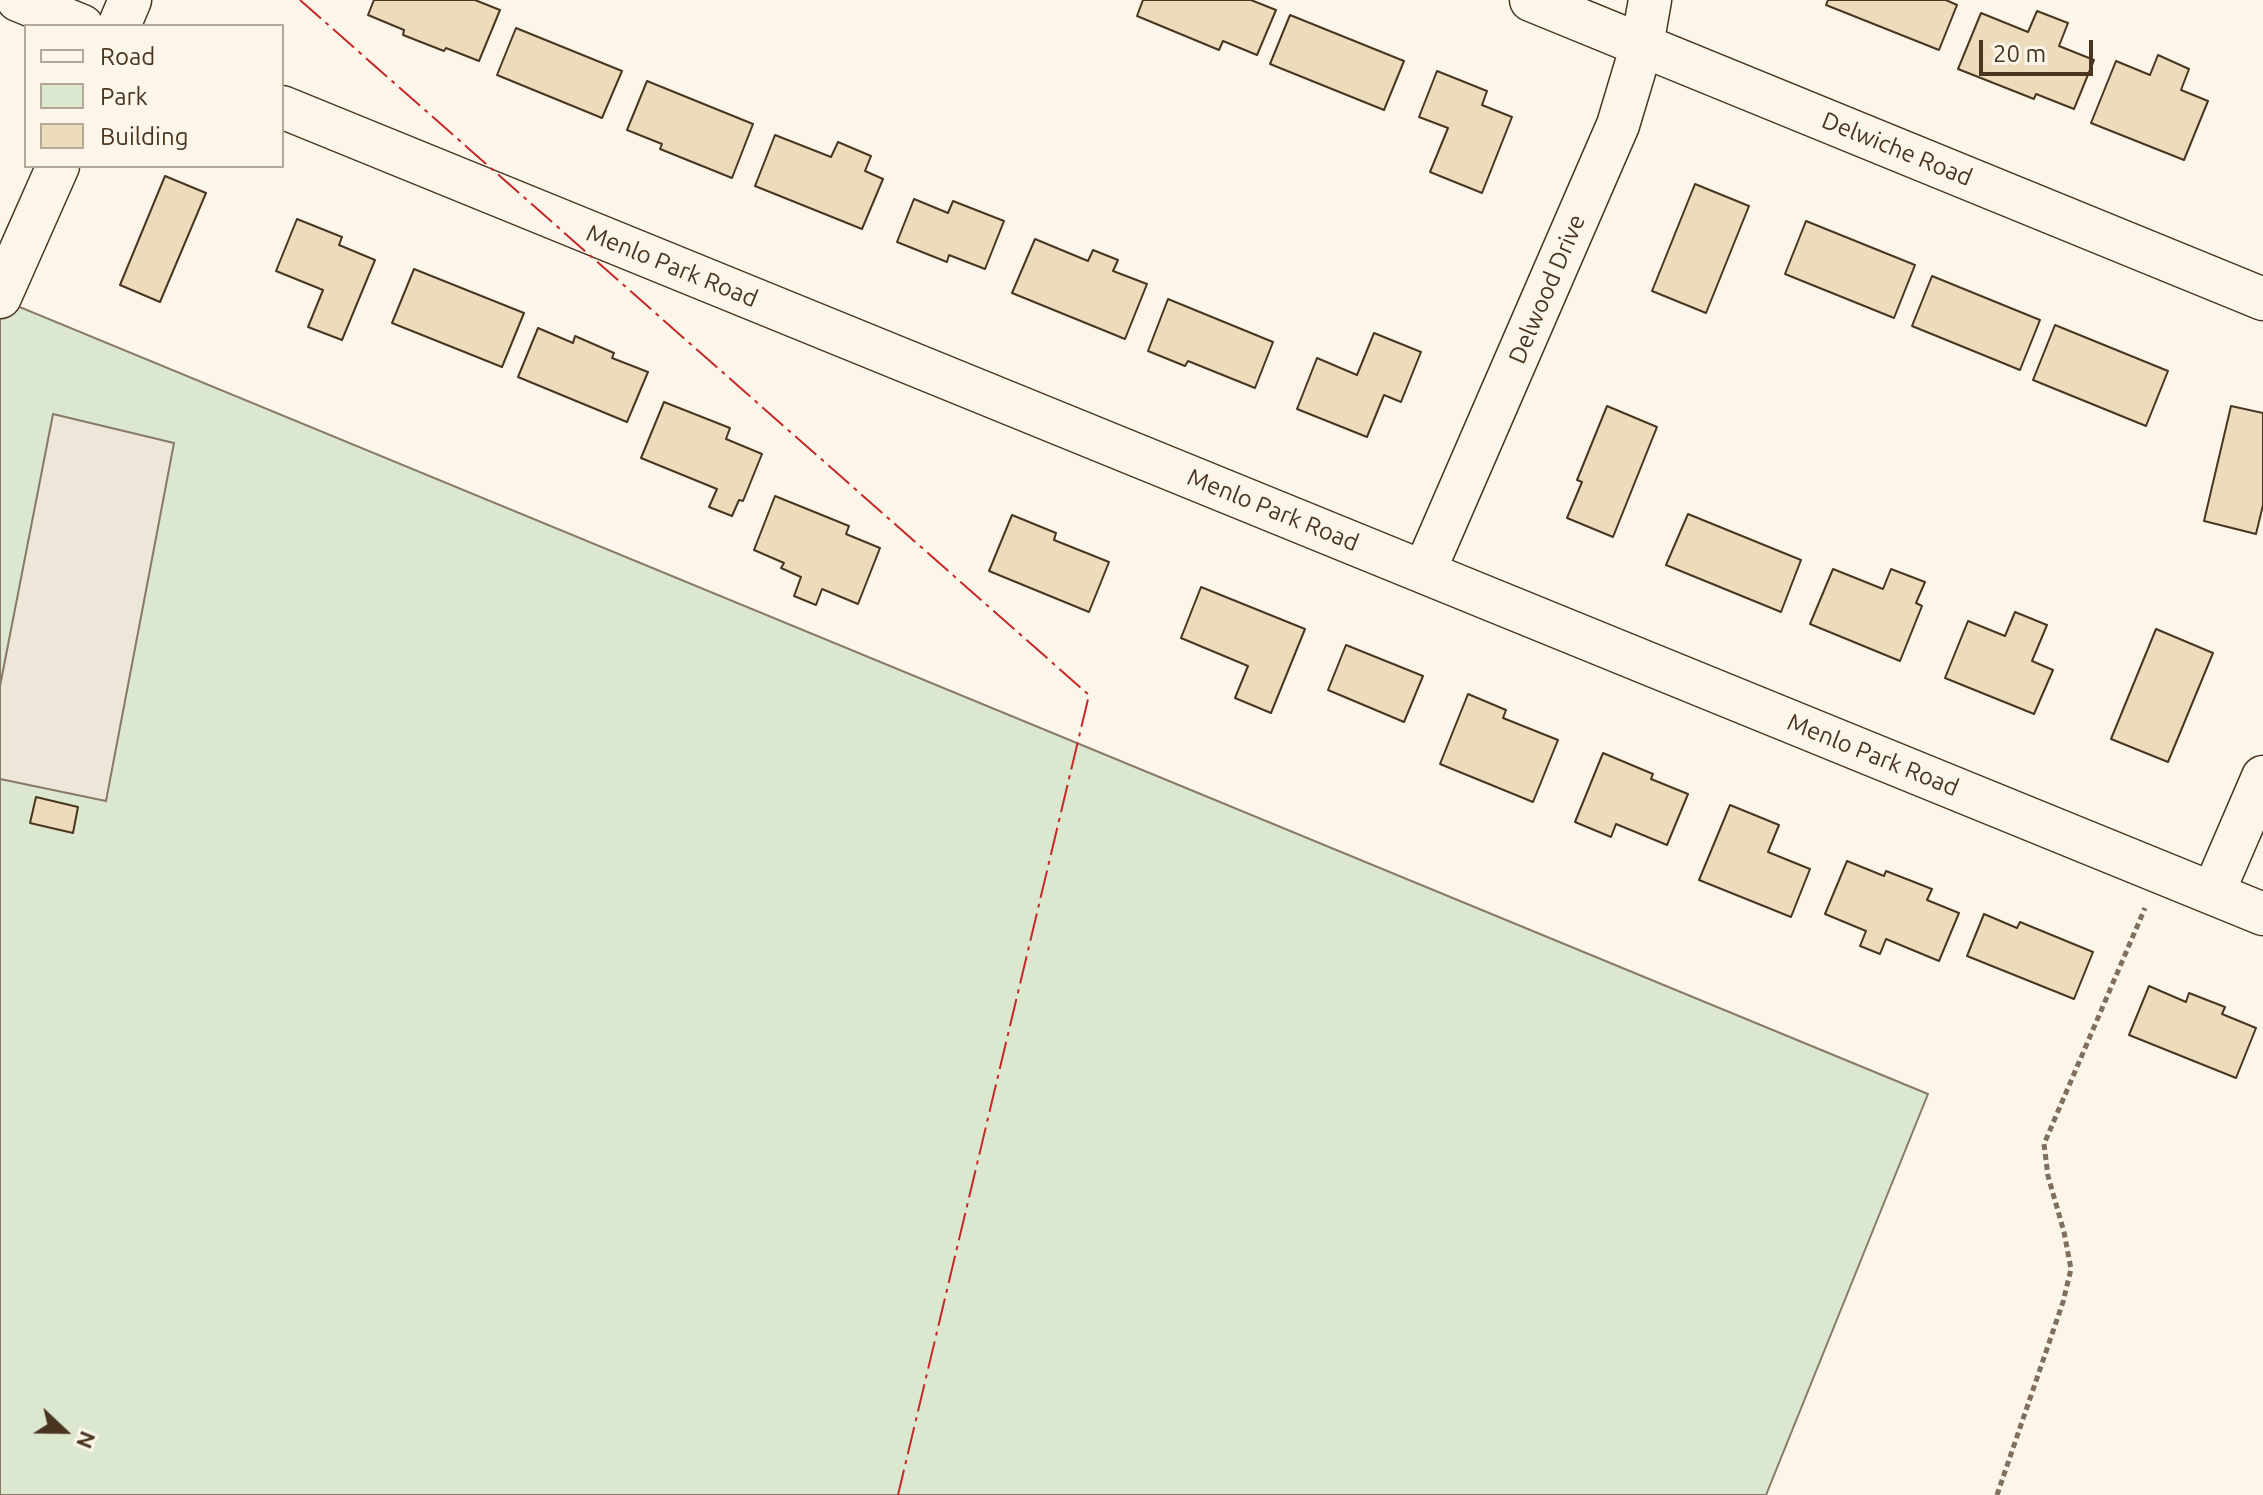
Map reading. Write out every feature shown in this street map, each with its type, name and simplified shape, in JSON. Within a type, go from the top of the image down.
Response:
[{"type":"street","points":[[18,0],[77,24]]},
{"type":"street","points":[[120,24],[130,0]]},
{"type":"street","name":"Delwiche Road","points":[[1531,0],[2263,299]]},
{"type":"street","name":"Delwood Drive","points":[[1424,572],[1618,125],[1642,45],[1650,0]]},
{"type":"street","name":"Menlo Park Road","points":[[284,108],[2263,914]]},
{"type":"street","points":[[0,297],[57,168]]},
{"type":"street","points":[[2213,893],[2263,777]]},
{"type":"path","points":[[1997,1495],[2063,1302],[2071,1269],[2048,1176],[2044,1144],[2160,872]]},
{"type":"green space","points":[[0,299],[1928,1094],[1766,1495],[0,1495]]},
{"type":"shaded area","points":[[53,414],[174,443],[106,801],[0,779],[0,686]]},
{"type":"building","points":[[374,0],[475,0],[500,10],[479,61],[403,35],[404,30],[368,15]]},
{"type":"building","points":[[1143,0],[1251,0],[1276,10],[1257,55],[1223,41],[1219,50],[1137,16]]},
{"type":"building","points":[[1828,0],[1946,0],[1957,5],[1939,50],[1826,5]]},
{"type":"building","points":[[2037,11],[2068,23],[2059,46],[2094,60],[2074,109],[2036,94],[2034,99],[1958,69],[1981,13],[2028,32]]},
{"type":"building","points":[[1290,15],[1404,61],[1384,110],[1270,64]]},
{"type":"building","points":[[516,28],[622,71],[602,118],[497,75]]},
{"type":"building","points":[[2158,55],[2189,69],[2181,90],[2208,101],[2184,160],[2091,123],[2116,61],[2150,75]]},
{"type":"building","points":[[1437,71],[1487,91],[1482,105],[1512,117],[1482,193],[1430,172],[1448,128],[1419,117]]},
{"type":"building","points":[[647,81],[753,124],[732,178],[660,149],[662,144],[627,130]]},
{"type":"building","points":[[775,135],[831,157],[838,142],[871,156],[865,171],[883,179],[862,229],[755,186]]},
{"type":"building","points":[[165,176],[206,193],[160,302],[120,285]]},
{"type":"building","points":[[1695,184],[1749,206],[1706,313],[1652,291]]},
{"type":"building","points":[[914,199],[948,213],[953,201],[1004,221],[985,269],[949,255],[947,262],[897,242]]},
{"type":"building","points":[[297,219],[342,237],[339,245],[375,260],[342,340],[308,327],[323,290],[276,271]]},
{"type":"building","points":[[1806,221],[1915,265],[1894,318],[1785,274]]},
{"type":"building","points":[[1035,239],[1088,261],[1093,250],[1118,260],[1113,271],[1147,284],[1125,339],[1012,293]]},
{"type":"building","points":[[414,269],[524,313],[502,367],[392,323]]},
{"type":"building","points":[[1932,276],[2040,320],[2020,370],[1912,326]]},
{"type":"building","points":[[1168,299],[1273,342],[1255,388],[1188,361],[1185,366],[1148,351]]},
{"type":"building","points":[[2055,325],[2168,371],[2146,426],[2033,380]]},
{"type":"building","points":[[538,328],[573,343],[575,336],[614,353],[612,358],[648,372],[627,422],[518,377]]},
{"type":"building","points":[[1374,333],[1421,352],[1401,402],[1384,395],[1367,437],[1297,409],[1317,358],[1357,375]]},
{"type":"building","points":[[664,402],[730,428],[726,439],[762,454],[743,501],[739,500],[732,516],[709,507],[717,489],[641,458]]},
{"type":"building","points":[[1607,406],[1657,427],[1613,537],[1567,518],[1582,482],[1577,480]]},
{"type":"building","points":[[2231,406],[2263,413],[2263,505],[2256,534],[2204,521]]},
{"type":"building","points":[[775,496],[849,526],[846,534],[880,548],[858,604],[822,589],[816,605],[794,596],[801,577],[781,568],[784,563],[754,550]]},
{"type":"building","points":[[1688,514],[1801,560],[1781,612],[1666,565]]},
{"type":"building","points":[[1012,515],[1056,533],[1054,540],[1109,562],[1089,612],[989,571]]},
{"type":"building","points":[[1833,569],[1883,589],[1891,569],[1925,582],[1916,603],[1922,606],[1900,661],[1810,624]]},
{"type":"building","points":[[1201,587],[1305,629],[1271,713],[1235,698],[1248,666],[1181,638]]},
{"type":"building","points":[[2015,612],[2047,625],[2032,661],[2053,670],[2034,714],[1945,678],[1968,621],[2005,636]]},
{"type":"building","points":[[2156,629],[2213,653],[2168,762],[2111,739]]},
{"type":"building","points":[[1346,645],[1423,676],[1404,722],[1328,690]]},
{"type":"building","points":[[1468,694],[1506,710],[1503,718],[1558,740],[1533,802],[1440,764]]},
{"type":"building","points":[[1603,753],[1653,774],[1651,779],[1688,794],[1667,845],[1616,824],[1611,837],[1575,822]]},
{"type":"building","points":[[36,797],[78,807],[73,833],[30,823]]},
{"type":"building","points":[[1730,805],[1779,825],[1768,852],[1810,869],[1791,917],[1699,880]]},
{"type":"building","points":[[1847,861],[1884,876],[1886,871],[1932,889],[1927,900],[1959,913],[1939,961],[1886,939],[1880,954],[1860,946],[1866,931],[1825,914]]},
{"type":"building","points":[[1984,914],[2017,928],[2020,922],[2093,952],[2074,999],[1967,956]]},
{"type":"building","points":[[2149,986],[2186,1002],[2189,993],[2225,1007],[2222,1014],[2256,1028],[2236,1078],[2129,1035]]},
{"type":"power","points":[[300,0],[1089,695],[898,1495]]}]
